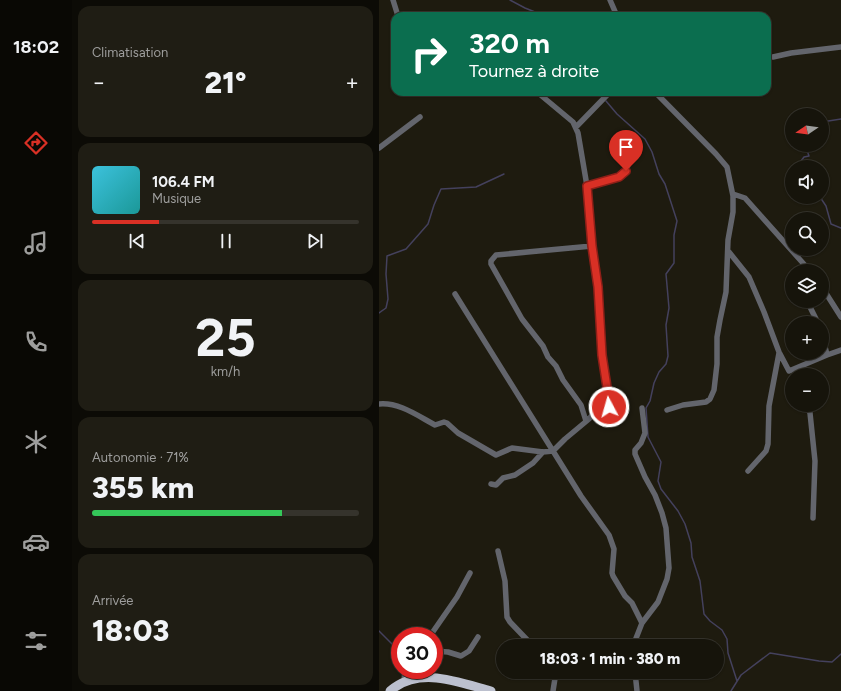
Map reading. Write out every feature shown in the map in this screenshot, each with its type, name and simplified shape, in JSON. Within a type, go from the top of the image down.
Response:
[{"type":"highway","points":[[390,691],[404,681],[439,677],[491,691]]},
{"type":"street","points":[[393,0],[397,12]]},
{"type":"street","points":[[610,0],[615,12]]},
{"type":"street","points":[[773,57],[791,53],[841,47]]},
{"type":"street","points":[[379,404],[397,406],[415,413],[435,425],[444,422],[447,423],[458,433],[496,455],[512,448],[543,452],[553,451],[592,414],[607,409],[610,406],[602,355],[598,287],[592,246],[587,186],[579,149],[578,133],[573,122],[542,96]]},
{"type":"street","points":[[575,127],[606,96]]},
{"type":"street","points":[[659,96],[727,167],[733,194],[733,212],[728,240],[729,252],[726,292],[717,337],[717,364],[713,390],[710,399],[706,402],[667,410]]},
{"type":"street","points":[[379,148],[419,116]]},
{"type":"street","points":[[587,186],[619,177],[623,174],[629,164],[629,151]]},
{"type":"street","points":[[733,194],[745,198],[804,264]]},
{"type":"street","points":[[586,421],[581,405],[563,380],[556,366],[548,357],[543,346],[522,318],[491,264],[491,261],[496,255],[592,246]]},
{"type":"street","points":[[729,252],[749,277],[779,352],[788,368]]},
{"type":"street","points":[[455,294],[581,496],[609,535],[614,549],[613,576],[625,596],[632,603],[642,623],[642,628],[636,639]]},
{"type":"street","points":[[829,298],[841,317]]},
{"type":"street","points":[[829,354],[841,350]]},
{"type":"street","points":[[748,471],[766,451],[768,444],[769,406],[779,352]]},
{"type":"street","points":[[802,368],[818,360]]},
{"type":"street","points":[[642,408],[645,433],[641,443],[635,450],[635,454],[662,513],[665,528],[669,573],[659,602],[642,623]]},
{"type":"street","points":[[810,412],[815,461],[813,518]]},
{"type":"street","points":[[491,484],[496,485],[505,477],[515,475],[533,463],[543,452]]},
{"type":"street","points":[[498,551],[505,581],[505,610],[507,617],[526,639]]},
{"type":"street","points":[[436,627],[457,597],[470,573]]},
{"type":"street","points":[[443,652],[461,656],[464,655],[478,637]]},
{"type":"street","points":[[553,691],[555,679]]},
{"type":"street","points":[[636,679],[637,691]]},
{"type":"waterway","points":[[510,0],[535,12]]},
{"type":"waterway","points":[[606,101],[617,114],[645,139],[652,152],[659,174],[665,184],[677,221],[674,235],[674,263],[666,274],[669,308],[666,325],[668,356],[666,364],[659,372],[654,383],[650,401],[646,408],[648,437],[661,462],[658,481],[661,489],[678,511],[685,524],[691,543],[692,557],[700,581],[704,614],[710,621],[722,630],[727,639],[728,653],[737,681]]},
{"type":"waterway","points":[[829,121],[841,119]]},
{"type":"waterway","points":[[802,160],[804,157],[809,156],[808,152]]},
{"type":"waterway","points":[[379,313],[386,308],[388,299],[386,274],[387,256],[406,249],[428,224],[441,189],[476,187],[504,174]]},
{"type":"waterway","points":[[825,204],[831,224],[841,228]]},
{"type":"waterway","points":[[379,631],[391,643]]},
{"type":"waterway","points":[[731,691],[741,675],[770,653],[832,662],[841,654]]},
{"type":"route","points":[[609,407],[602,355],[598,287],[594,266],[587,186],[619,177],[626,171]]}]
